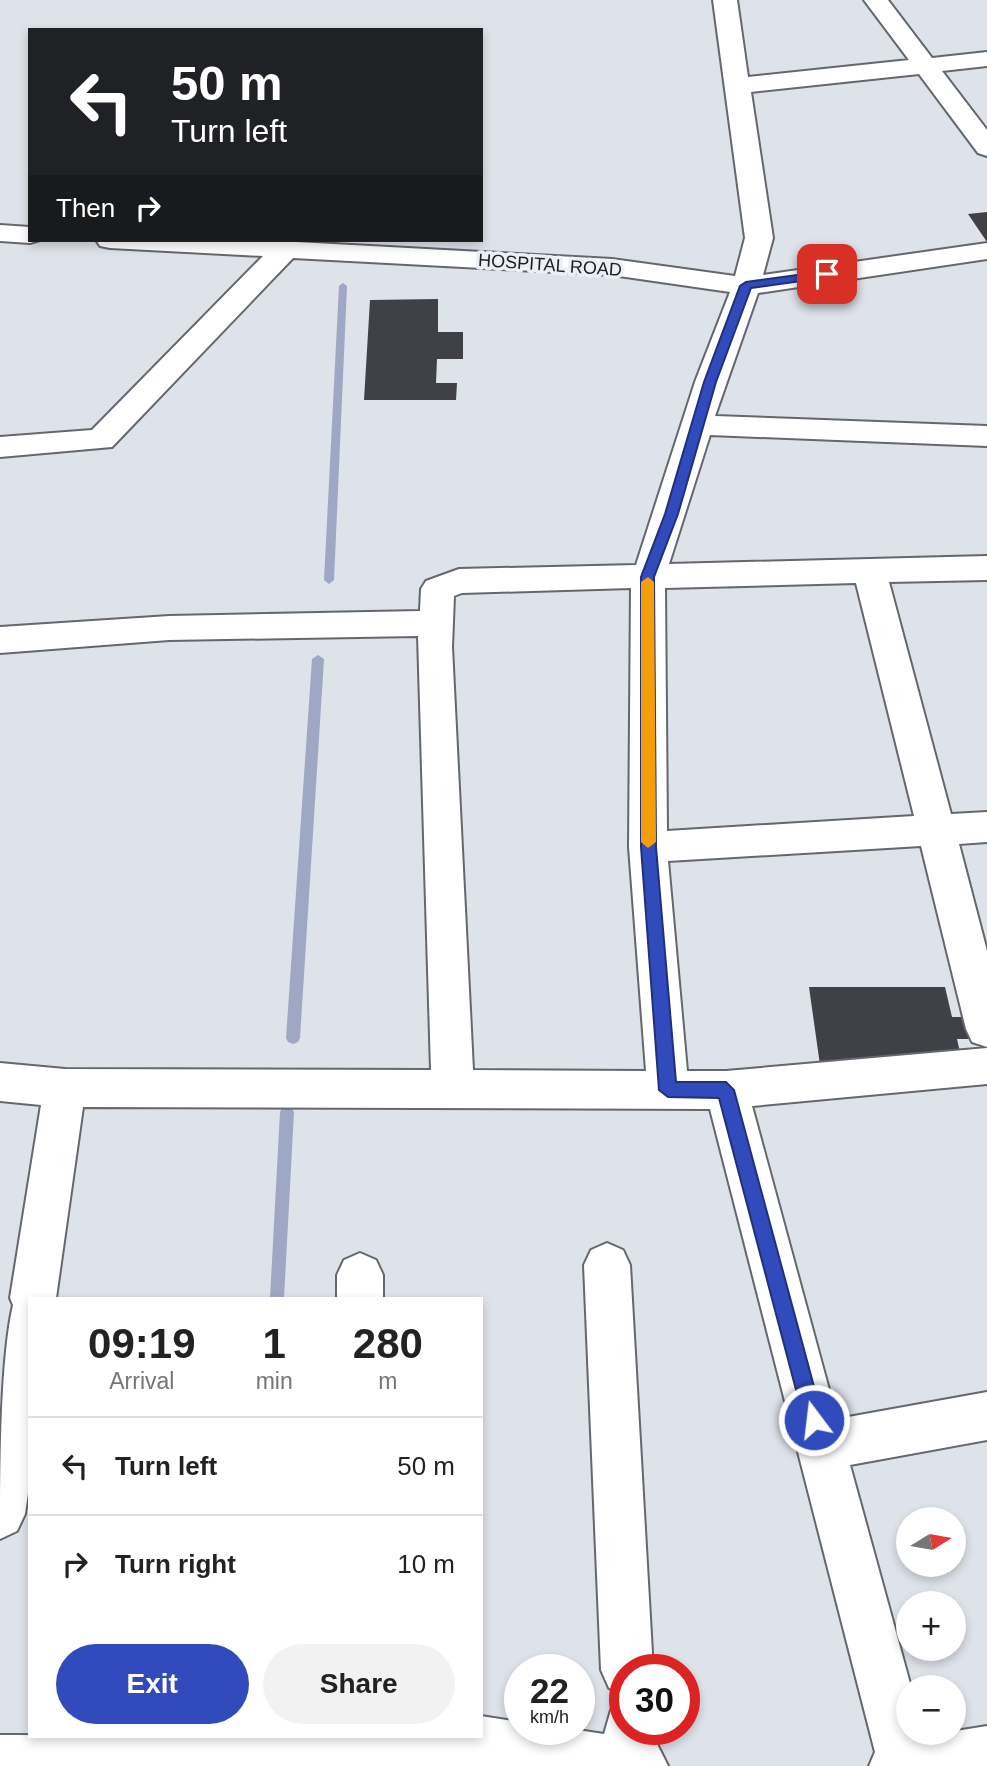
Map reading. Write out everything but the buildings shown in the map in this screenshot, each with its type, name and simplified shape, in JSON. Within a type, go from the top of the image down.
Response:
[{"type":"street","points":[[668,1090],[648,847],[648,577],[671,514],[710,382],[746,286],[759,238],[725,0]]},
{"type":"street","points":[[876,0],[987,148]]},
{"type":"street","points":[[736,86],[987,59]]},
{"type":"street","points":[[0,233],[28,235]]},
{"type":"street","name":"HOSPITAL ROAD","points":[[145,242],[612,267],[746,286],[987,251]]},
{"type":"street","points":[[0,447],[101,440],[285,250]]},
{"type":"street","points":[[697,425],[987,436]]},
{"type":"street","points":[[453,1089],[436,623],[438,589],[459,581],[987,568]]},
{"type":"street","points":[[870,571],[987,1029]]},
{"type":"street","points":[[0,640],[169,628],[436,623]]},
{"type":"street","points":[[648,847],[987,827]]},
{"type":"street","points":[[0,1082],[65,1088],[726,1090],[987,1066]]},
{"type":"street","points":[[33,1297],[65,1088]]},
{"type":"street","points":[[726,1090],[902,1766],[987,1753]]},
{"type":"street","points":[[607,1265],[627,1654]]},
{"type":"street","points":[[0,1514],[28,1333]]},
{"type":"street","points":[[820,1446],[987,1416]]},
{"type":"street","points":[[0,1762],[62,1762],[377,1748],[469,1739],[634,1752]]},
{"type":"waterway","points":[[329,580],[343,286]]},
{"type":"waterway","points":[[293,1038],[318,659]]},
{"type":"waterway","points":[[277,1297],[287,1112]]},
{"type":"slow traffic","points":[[648,582],[648,842]]},
{"type":"route","points":[[814,1420],[726,1090],[668,1090],[648,847],[648,577],[671,514],[710,382],[746,286],[827,274]]}]
